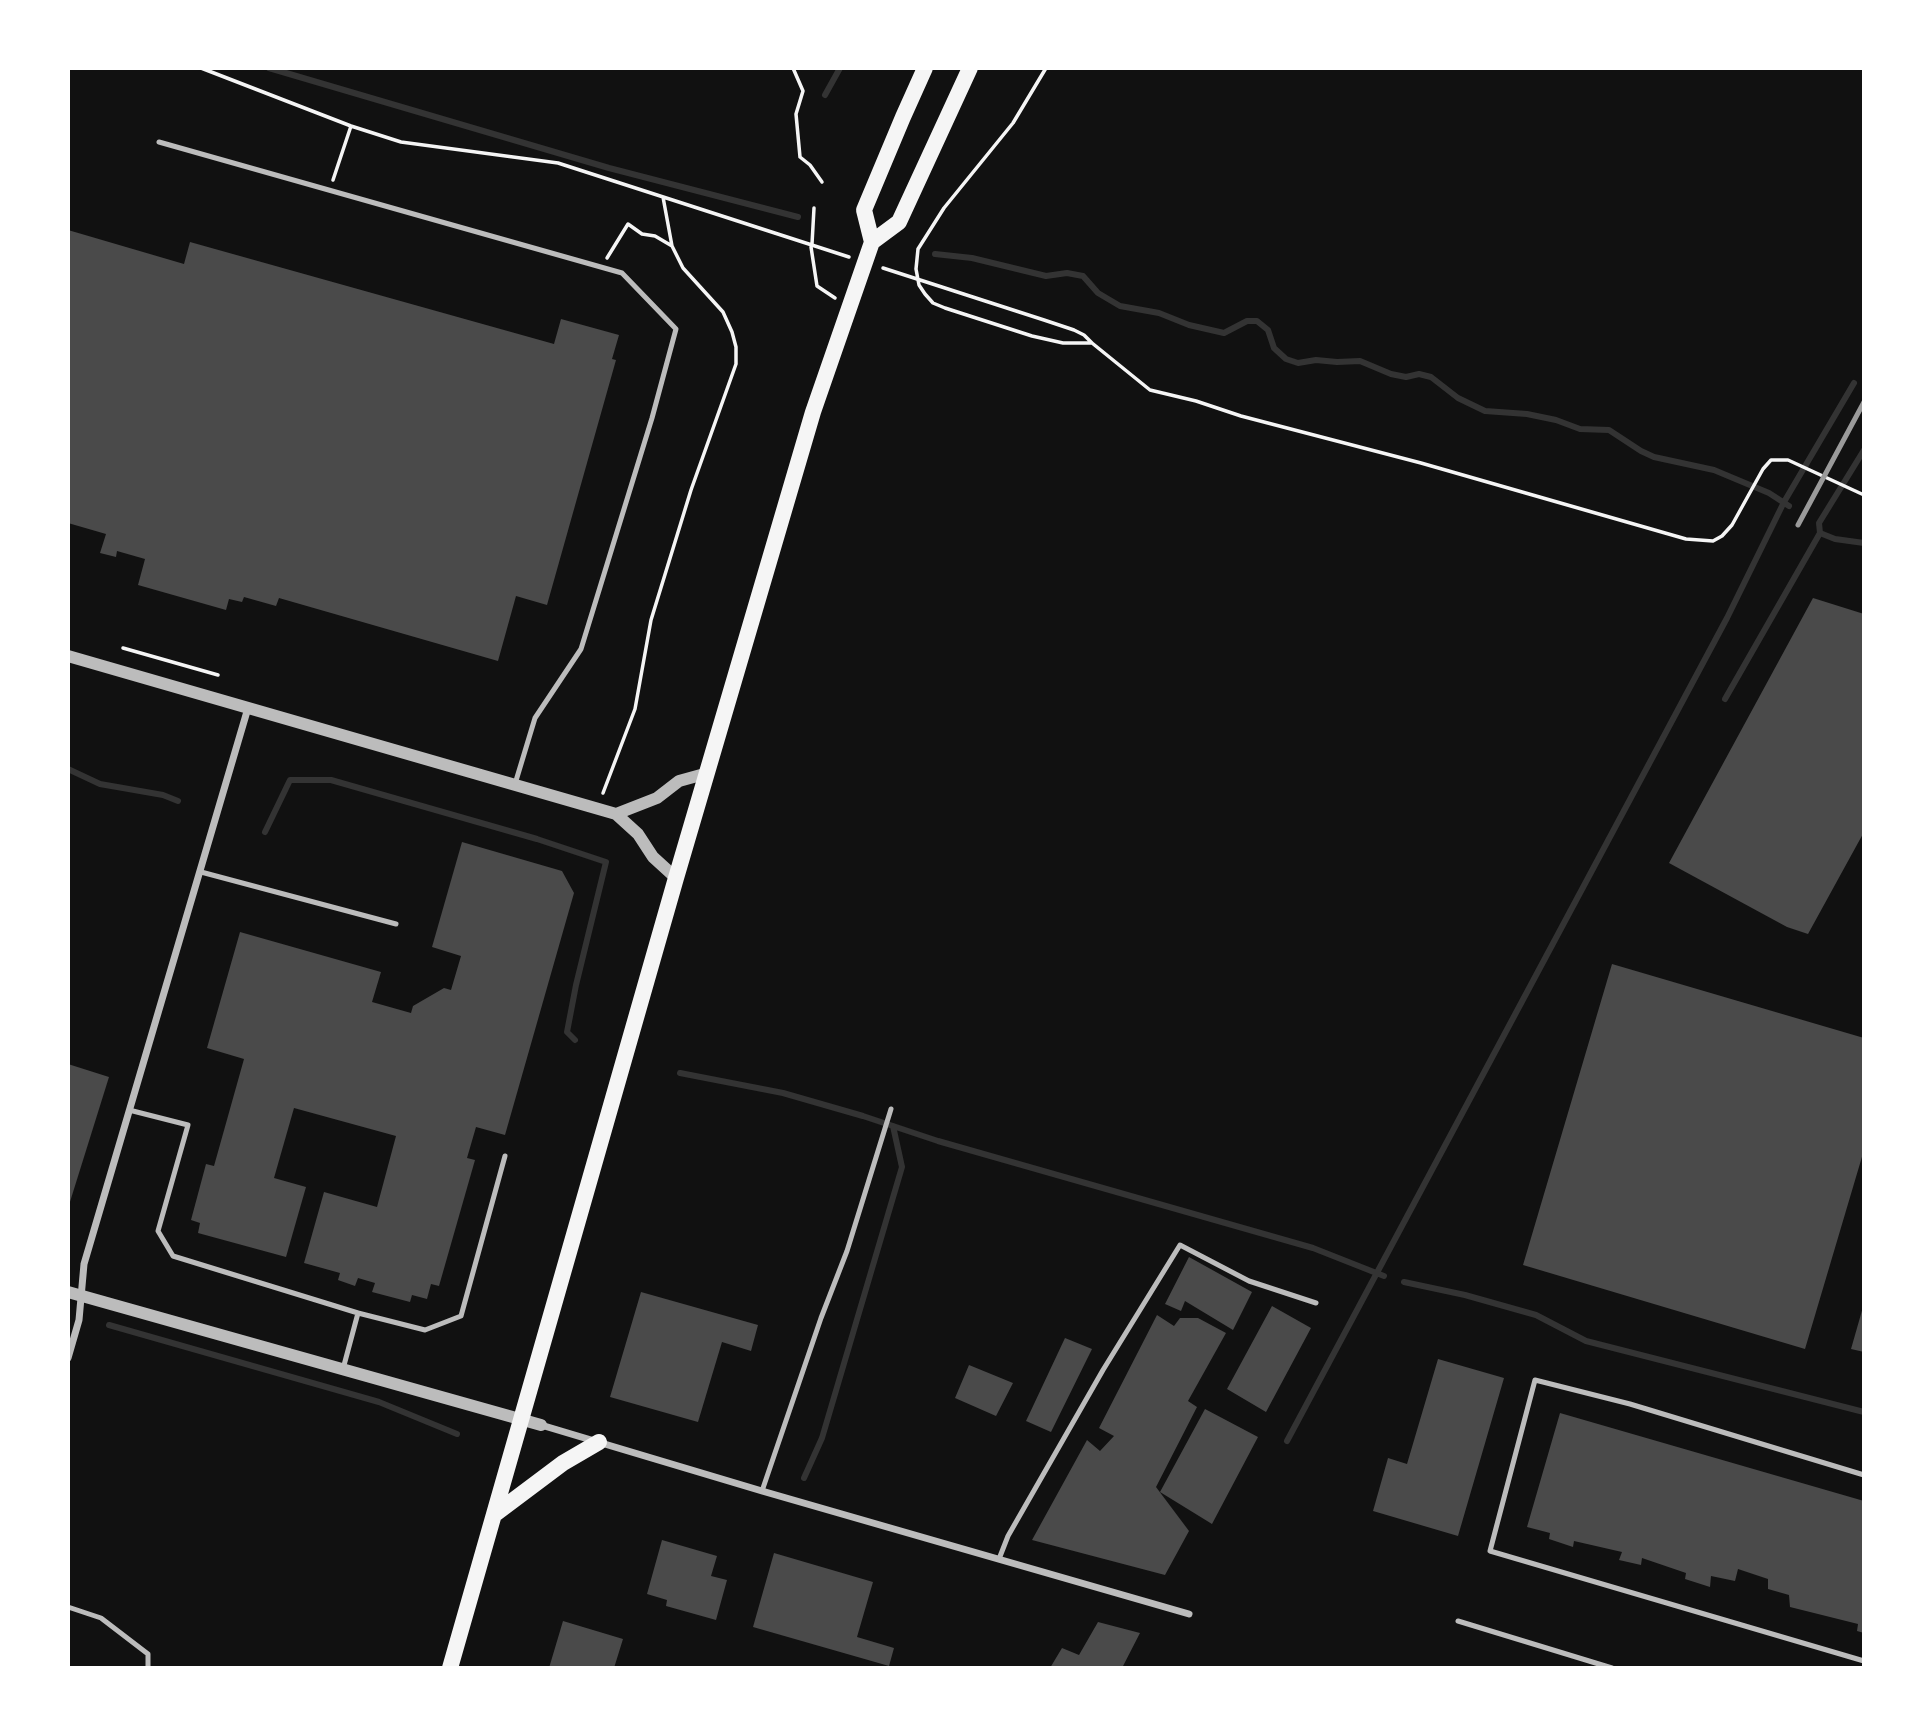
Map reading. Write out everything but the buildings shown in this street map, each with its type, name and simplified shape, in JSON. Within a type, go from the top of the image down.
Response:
[{"type":"main road","points":[[872,242],[864,210],[925,68]]},
{"type":"main road","points":[[450,1668],[676,878],[813,412],[872,242],[899,222],[970,68]]},
{"type":"main road","points":[[495,1514],[563,1463],[599,1442]]},
{"type":"street","points":[[68,656],[616,814],[638,834],[653,857],[676,878]]},
{"type":"street","points":[[68,1358],[79,1320],[75,1294],[248,708]]},
{"type":"street","points":[[616,814],[657,798],[679,781],[708,773]]},
{"type":"street","points":[[75,1294],[541,1425],[762,1492],[1189,1614]]},
{"type":"lane","points":[[159,142],[622,273],[676,329],[649,431],[580,649],[535,718],[515,784]]},
{"type":"lane","points":[[201,872],[396,924]]},
{"type":"lane","points":[[762,1492],[846,1251],[891,1109]]},
{"type":"lane","points":[[129,1110],[188,1125],[158,1231],[173,1256],[358,1313],[425,1330],[461,1316],[505,1156]]},
{"type":"lane","points":[[999,1559],[1008,1536],[1103,1370],[1180,1245],[1249,1281],[1316,1303]]},
{"type":"lane","points":[[343,1369],[358,1313]]},
{"type":"lane","points":[[1864,1475],[1630,1404],[1535,1380],[1490,1550],[1864,1661]]},
{"type":"lane","points":[[68,1607],[101,1618],[148,1654],[148,1668]]},
{"type":"lane","points":[[1458,1621],[1612,1668]]},
{"type":"path","points":[[201,68],[351,126],[401,142],[558,163],[811,247]]},
{"type":"path","points":[[793,68],[803,91],[796,114],[800,157],[810,165],[822,182]]},
{"type":"path","points":[[1046,68],[1013,122],[930,229],[918,249],[916,269],[919,285],[925,294],[933,303],[945,308],[1032,336],[1063,343],[1092,342]]},
{"type":"path","points":[[330,190],[351,126]]},
{"type":"path","points":[[597,808],[635,709],[651,620],[691,490],[736,364],[736,347],[723,312],[683,268],[672,246],[665,197]]},
{"type":"path","points":[[814,208],[811,247],[817,286],[848,308]]},
{"type":"path","points":[[601,267],[628,224],[642,234],[655,236],[672,246]]},
{"type":"path","points":[[1045,320],[1084,335],[1150,390],[1421,463],[1686,539],[1713,541],[1721,536],[1732,525],[1763,469],[1771,460],[1780,459],[1795,463],[1848,490],[1864,495]]},
{"type":"path","points":[[123,648],[218,675]]},
{"type":"waterway","points":[[269,68],[609,168],[798,217]]},
{"type":"waterway","points":[[825,95],[840,68]]},
{"type":"waterway","points":[[935,254],[972,258],[1046,276],[1067,273],[1083,276],[1098,293],[1120,306],[1159,313],[1189,325],[1224,333],[1247,321],[1257,321],[1268,330],[1274,348],[1286,359],[1298,363],[1316,360],[1360,361],[1391,374],[1431,377],[1458,398],[1485,411],[1527,414],[1556,420],[1580,429],[1609,430],[1654,457],[1714,470],[1769,493],[1789,506]]},
{"type":"waterway","points":[[1287,1441],[1727,618],[1784,502],[1854,383]]},
{"type":"waterway","points":[[1864,450],[1819,523],[1820,533],[1835,539],[1864,543]]},
{"type":"waterway","points":[[1725,699],[1820,533]]},
{"type":"waterway","points":[[68,769],[100,784],[163,795],[178,801]]},
{"type":"waterway","points":[[265,832],[290,780],[331,780],[537,839],[606,862],[567,1032],[575,1040]]},
{"type":"waterway","points":[[680,1073],[783,1093],[863,1116],[938,1141],[1313,1248],[1384,1276]]},
{"type":"waterway","points":[[804,1478],[822,1438],[902,1167],[893,1126]]},
{"type":"waterway","points":[[1404,1282],[1465,1295],[1536,1315],[1586,1341],[1864,1412]]},
{"type":"waterway","points":[[109,1325],[379,1402],[457,1434]]},
{"type":"railway","points":[[1798,525],[1864,402]]}]
